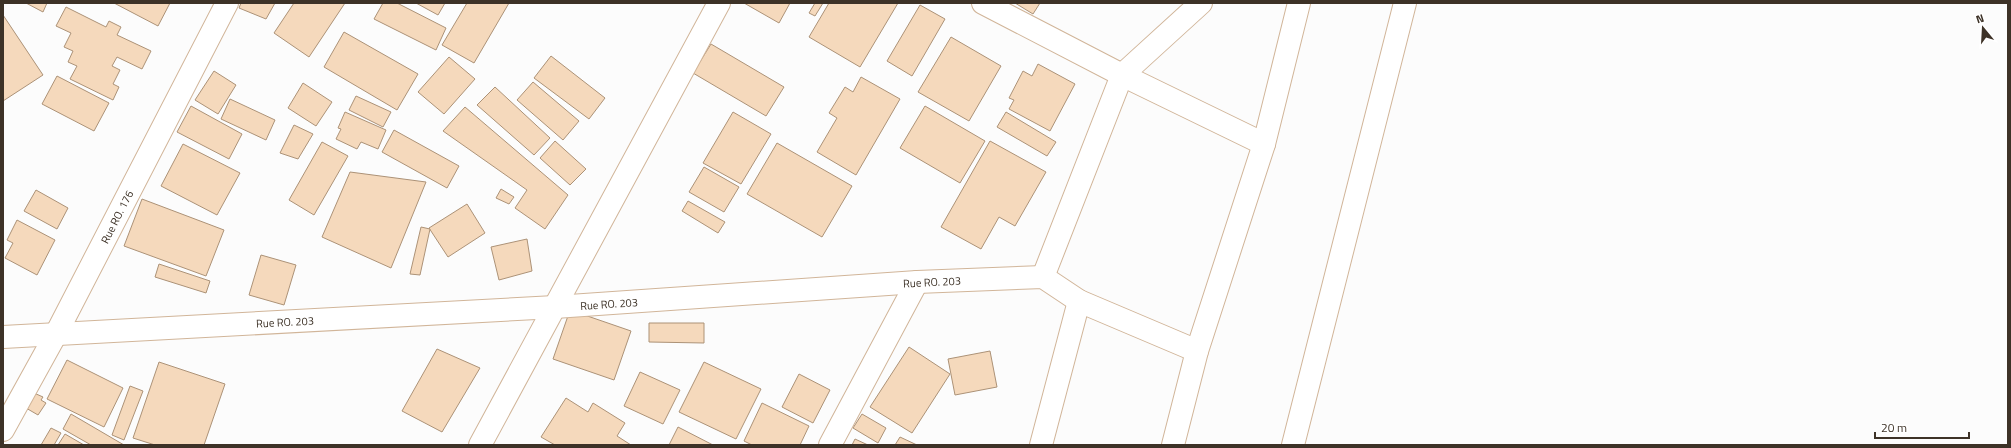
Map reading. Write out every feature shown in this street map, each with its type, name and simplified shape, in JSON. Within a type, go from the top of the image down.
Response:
[{"type":"street","name":"Rue RO. 176","points":[[3,430],[56,334],[227,3]]},
{"type":"street","points":[[480,445],[719,3]]},
{"type":"street","points":[[983,3],[1122,75],[1264,144]]},
{"type":"street","points":[[1197,351],[1079,301],[1043,277],[1122,75],[1201,3]]},
{"type":"street","points":[[1173,445],[1197,351],[1264,144],[1299,3]]},
{"type":"street","points":[[1293,445],[1405,3]]},
{"type":"street","name":"Rue RO. 203","points":[[3,337],[555,307],[917,282],[1043,277]]},
{"type":"street","points":[[830,445],[917,282]]},
{"type":"street","points":[[1041,445],[1079,301]]},
{"type":"building","points":[[26,3],[47,3],[43,12]]},
{"type":"building","points":[[114,3],[170,3],[158,26]]},
{"type":"building","points":[[241,3],[275,3],[266,19],[239,8]]},
{"type":"building","points":[[294,3],[345,3],[309,57],[274,33]]},
{"type":"building","points":[[383,3],[397,3],[446,28],[436,50],[374,19]]},
{"type":"building","points":[[416,3],[445,3],[438,15]]},
{"type":"building","points":[[467,3],[509,3],[474,63],[442,45]]},
{"type":"building","points":[[744,3],[790,3],[779,23]]},
{"type":"building","points":[[815,3],[823,3],[815,16],[809,13]]},
{"type":"building","points":[[829,3],[898,3],[860,67],[809,37]]},
{"type":"building","points":[[1015,3],[1040,3],[1033,14]]},
{"type":"building","points":[[920,5],[945,19],[912,76],[887,61]]},
{"type":"building","points":[[66,7],[106,27],[109,21],[121,27],[117,35],[151,51],[142,69],[117,57],[112,66],[120,70],[113,84],[119,87],[113,100],[70,79],[77,66],[68,62],[73,51],[64,47],[71,33],[56,26]]},
{"type":"building","points":[[3,15],[43,75],[3,101]]},
{"type":"building","points":[[344,32],[418,74],[397,110],[324,67]]},
{"type":"building","points":[[951,37],[1001,66],[969,121],[918,92]]},
{"type":"building","points":[[711,44],[784,87],[766,116],[693,73]]},
{"type":"building","points":[[551,56],[605,98],[589,119],[534,78]]},
{"type":"building","points":[[449,57],[475,79],[444,114],[418,92]]},
{"type":"building","points":[[1038,64],[1075,84],[1050,131],[1009,109],[1014,100],[1009,98],[1023,71],[1032,76]]},
{"type":"building","points":[[214,71],[236,85],[218,114],[195,100]]},
{"type":"building","points":[[57,76],[109,103],[94,131],[42,104]]},
{"type":"building","points":[[861,77],[900,99],[856,175],[817,152],[837,118],[829,113],[845,87],[853,92]]},
{"type":"building","points":[[533,82],[579,121],[563,140],[517,100]]},
{"type":"building","points":[[303,83],[332,102],[316,126],[288,108]]},
{"type":"building","points":[[495,87],[550,138],[534,155],[477,105]]},
{"type":"building","points":[[356,96],[391,112],[383,127],[349,110]]},
{"type":"building","points":[[230,99],[275,120],[266,140],[221,119]]},
{"type":"building","points":[[191,106],[242,134],[229,159],[177,132]]},
{"type":"building","points":[[925,106],[985,141],[960,183],[900,148]]},
{"type":"building","points":[[465,107],[568,195],[545,229],[515,208],[527,190],[443,131]]},
{"type":"building","points":[[345,112],[386,130],[378,149],[361,142],[357,149],[336,139],[341,129],[338,128]]},
{"type":"building","points":[[733,112],[771,134],[741,184],[703,163]]},
{"type":"building","points":[[1006,112],[1056,142],[1047,156],[997,127]]},
{"type":"building","points":[[294,125],[313,134],[298,159],[280,153]]},
{"type":"building","points":[[394,130],[459,166],[447,188],[382,152]]},
{"type":"building","points":[[555,141],[586,169],[570,185],[540,158]]},
{"type":"building","points":[[990,141],[1046,172],[1015,226],[999,217],[981,249],[941,227]]},
{"type":"building","points":[[322,142],[348,156],[314,215],[289,200]]},
{"type":"building","points":[[777,143],[852,186],[822,237],[747,194]]},
{"type":"building","points":[[183,144],[240,173],[217,215],[161,186]]},
{"type":"building","points":[[704,167],[739,187],[724,212],[689,192]]},
{"type":"building","points":[[350,172],[426,182],[391,268],[322,237]]},
{"type":"building","points":[[501,189],[514,197],[509,204],[496,198]]},
{"type":"building","points":[[36,190],[68,208],[57,229],[24,211]]},
{"type":"building","points":[[142,199],[224,230],[206,276],[124,246]]},
{"type":"building","points":[[688,201],[725,222],[718,233],[682,211]]},
{"type":"building","points":[[467,204],[485,233],[448,257],[429,228]]},
{"type":"building","points":[[17,220],[55,240],[37,275],[5,258],[13,243],[7,240]]},
{"type":"building","points":[[421,227],[430,229],[420,275],[410,274]]},
{"type":"building","points":[[527,239],[532,271],[499,280],[491,247]]},
{"type":"building","points":[[261,255],[296,265],[284,305],[249,295]]},
{"type":"building","points":[[159,264],[210,281],[206,293],[155,277]]},
{"type":"building","points":[[570,310],[631,331],[614,380],[553,359]]},
{"type":"building","points":[[649,323],[704,323],[704,343],[649,342]]},
{"type":"building","points":[[909,347],[950,374],[912,433],[870,407]]},
{"type":"building","points":[[437,349],[480,368],[442,432],[402,411]]},
{"type":"building","points":[[990,351],[997,387],[955,395],[948,359]]},
{"type":"building","points":[[67,360],[123,388],[104,427],[47,399]]},
{"type":"building","points":[[159,362],[225,384],[204,445],[155,445],[133,438]]},
{"type":"building","points":[[704,362],[761,389],[736,439],[679,412]]},
{"type":"building","points":[[640,372],[680,390],[663,424],[624,406]]},
{"type":"building","points":[[799,374],[830,390],[813,423],[782,407]]},
{"type":"building","points":[[130,386],[143,391],[124,440],[112,435]]},
{"type":"building","points":[[34,393],[43,397],[41,400],[46,403],[38,415],[26,408]]},
{"type":"building","points":[[566,398],[588,412],[593,403],[625,423],[617,436],[631,445],[555,445],[541,437]]},
{"type":"building","points":[[762,403],[809,426],[800,445],[752,445],[744,441]]},
{"type":"building","points":[[71,414],[124,445],[91,445],[63,429]]},
{"type":"building","points":[[862,414],[886,428],[878,443],[853,428]]},
{"type":"building","points":[[678,427],[713,445],[669,445]]},
{"type":"building","points":[[51,428],[61,433],[54,445],[41,445]]},
{"type":"building","points":[[65,434],[84,445],[58,445]]},
{"type":"building","points":[[900,437],[917,445],[895,445]]},
{"type":"building","points":[[855,439],[868,445],[852,445]]}]
